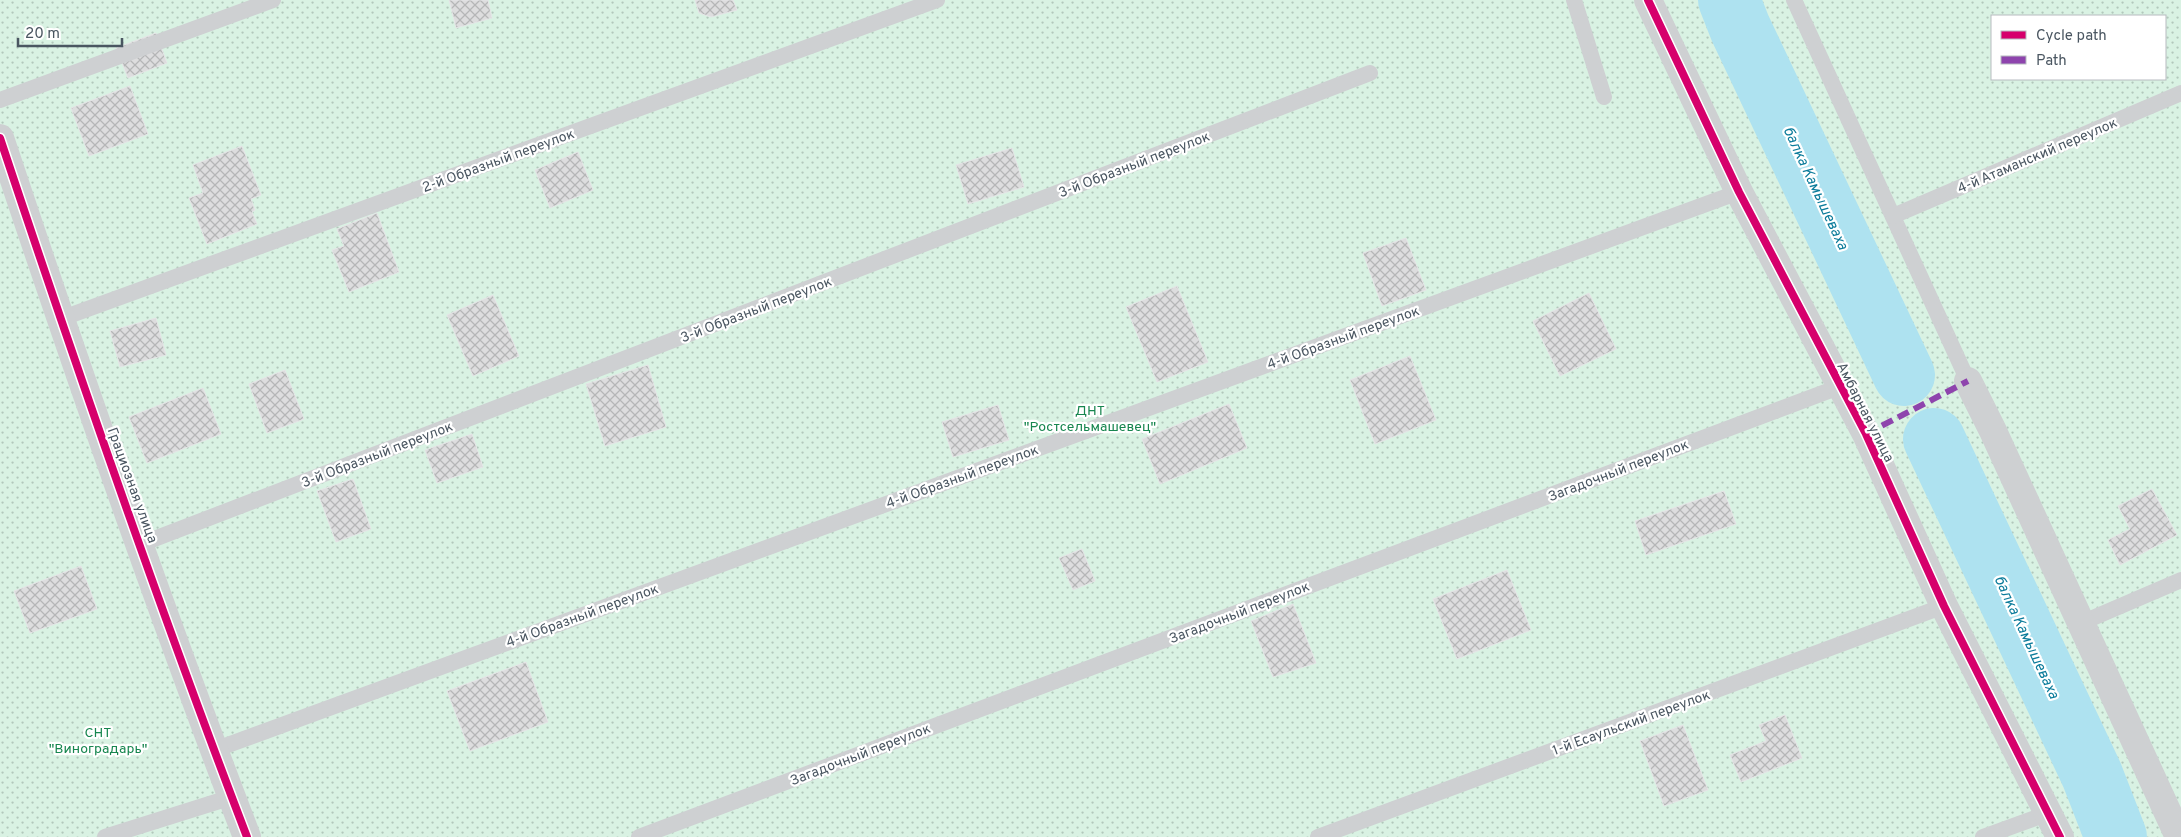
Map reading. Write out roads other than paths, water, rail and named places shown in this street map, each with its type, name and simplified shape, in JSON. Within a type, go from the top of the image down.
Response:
[{"type":"street","name":"Амбарная улица","points":[[1648,0],[1739,192],[1866,434],[1944,606],[2054,825]]},
{"type":"street","name":"Грациозная улица","points":[[0,138],[60,319],[247,837]]},
{"type":"street","points":[[1968,382],[1993,431],[2178,837]]},
{"type":"lane","points":[[0,100],[273,0]]},
{"type":"lane","name":"2-й Образный переулок","points":[[60,319],[937,0]]},
{"type":"lane","points":[[1574,0],[1604,97]]},
{"type":"lane","points":[[1794,0],[1968,382]]},
{"type":"lane","name":"3-й Образный переулок","points":[[141,544],[1370,74]]},
{"type":"lane","name":"4-й Атаманский переулок","points":[[1893,216],[2181,93]]},
{"type":"lane","name":"4-й Образный переулок","points":[[214,750],[1739,192]]},
{"type":"lane","name":"Загадочный переулок","points":[[638,837],[1840,387]]},
{"type":"lane","points":[[2081,623],[2181,580]]},
{"type":"lane","name":"1-й Есаульский переулок","points":[[1318,837],[1944,606]]},
{"type":"lane","points":[[105,837],[232,797]]},
{"type":"lane","points":[[1983,837],[2054,825]]},
{"type":"waterway","name":"балка Камышеваха","points":[[1729,0],[1740,28],[1904,375]]},
{"type":"waterway","name":"балка Камышеваха","points":[[1934,439],[2092,775],[2116,837]]},
{"type":"park label","name":"ДНТ \"Ростсельмашевец\"","points":[[1090,418]]},
{"type":"park label","name":"СНТ \"Виноградарь\"","points":[[98,740]]}]
